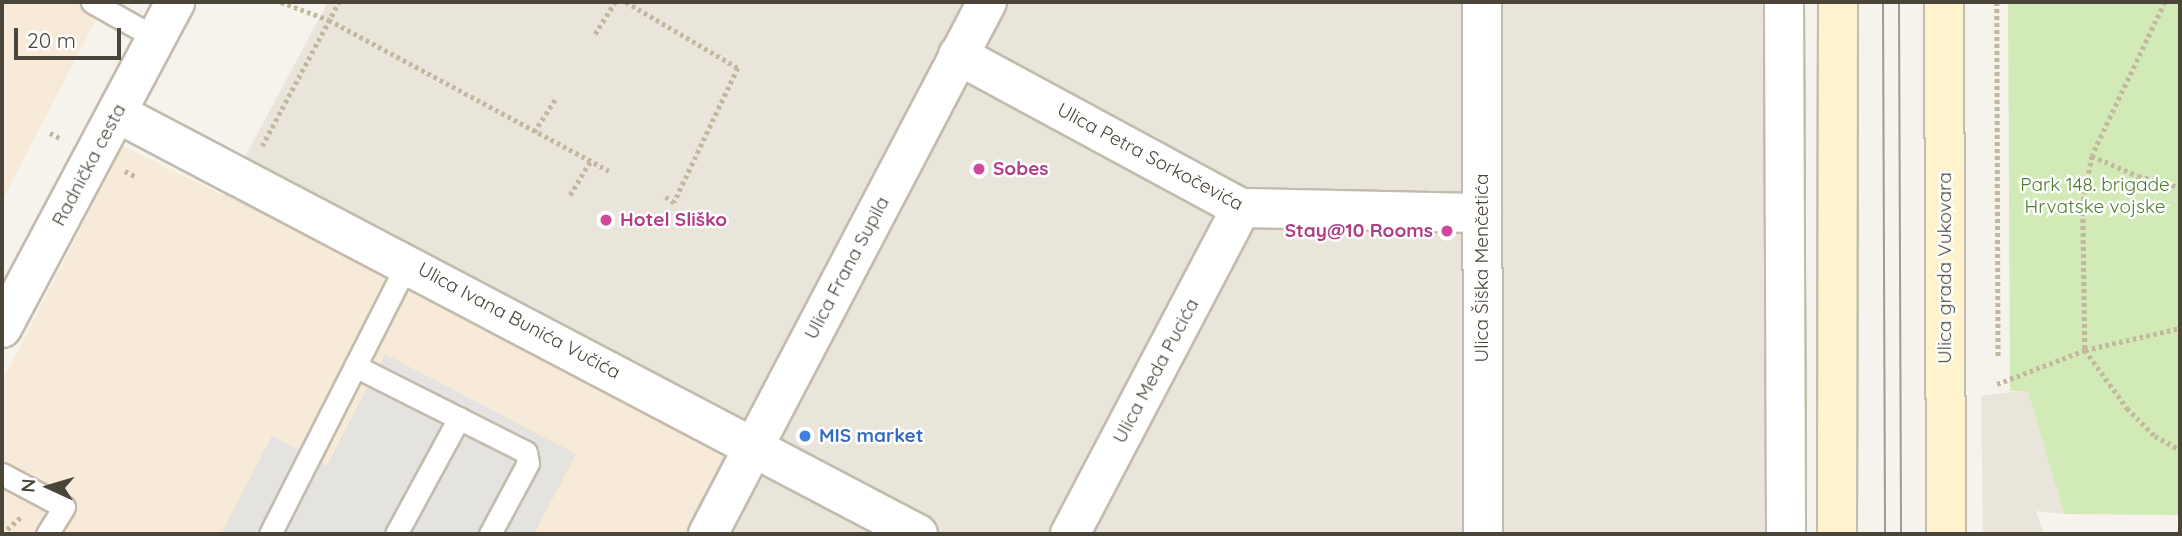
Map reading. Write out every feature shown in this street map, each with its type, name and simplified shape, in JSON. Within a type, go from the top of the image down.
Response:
[{"type":"main road","points":[[1837,534],[1838,2]]},
{"type":"main road","name":"Ulica grada Vukovara","points":[[1944,2],[1946,534]]},
{"type":"street","name":"Radnička cesta","points":[[2,328],[175,2]]},
{"type":"street","name":"Ulica Frana Supila","points":[[708,534],[987,2]]},
{"type":"street","name":"Ulica Šiška Menčetića","points":[[1482,2],[1483,534]]},
{"type":"street","points":[[1784,2],[1786,534]]},
{"type":"street","name":"Ulica Petra Sorkočevića","points":[[958,55],[1241,208],[1482,213]]},
{"type":"street","name":"Ulica Ivana Bunića Vučića","points":[[117,113],[408,262],[918,534]]},
{"type":"street","name":"Ulica Meda Pucića","points":[[1070,534],[1241,208]]},
{"type":"lane","points":[[92,2],[156,38]]},
{"type":"lane","points":[[270,534],[408,262]]},
{"type":"lane","points":[[355,366],[526,452],[528,463],[489,534]]},
{"type":"lane","points":[[396,534],[459,418]]},
{"type":"lane","points":[[2,474],[64,507],[47,534]]},
{"type":"path","points":[[281,2],[329,20],[609,171]]},
{"type":"path","points":[[254,142],[265,148],[339,2]]},
{"type":"path","points":[[595,34],[615,2]]},
{"type":"path","points":[[626,2],[738,68],[674,204],[662,195]]},
{"type":"path","points":[[1997,2],[1997,357]]},
{"type":"path","points":[[2165,2],[2092,156],[2083,205],[2085,350],[2127,408],[2155,436],[2180,450]]},
{"type":"path","points":[[534,132],[556,98]]},
{"type":"path","points":[[2092,156],[2138,176],[2180,187]]},
{"type":"path","points":[[570,195],[590,162]]},
{"type":"path","points":[[1997,384],[2085,350],[2180,328]]},
{"type":"shaded area","points":[[2,2],[105,2],[2,201]]},
{"type":"shaded area","points":[[328,2],[1777,2],[1779,534],[683,534],[728,445],[224,196]]},
{"type":"shaded area","points":[[123,146],[728,445],[683,534],[2,534],[2,382]]},
{"type":"shaded area","points":[[385,354],[576,454],[534,534],[221,534],[272,436],[327,465]]},
{"type":"shaded area","points":[[2028,390],[2064,514],[2036,511],[2044,534],[1983,534],[1981,396]]},
{"type":"green space","name":"Park 148. brigade Hrvatske vojske","points":[[2008,2],[2180,2],[2180,515],[2064,514],[2028,391],[2010,391]]},
{"type":"tram line","points":[[1883,2],[1885,534]]},
{"type":"tram line","points":[[1899,2],[1901,534]]},
{"type":"place","name":"Sobes","points":[[979,169]]},
{"type":"place","name":"Hotel Sliško","points":[[606,220]]},
{"type":"place","name":"Stay@10 Rooms","points":[[1447,231]]},
{"type":"place","name":"MIS market","points":[[805,436]]}]
